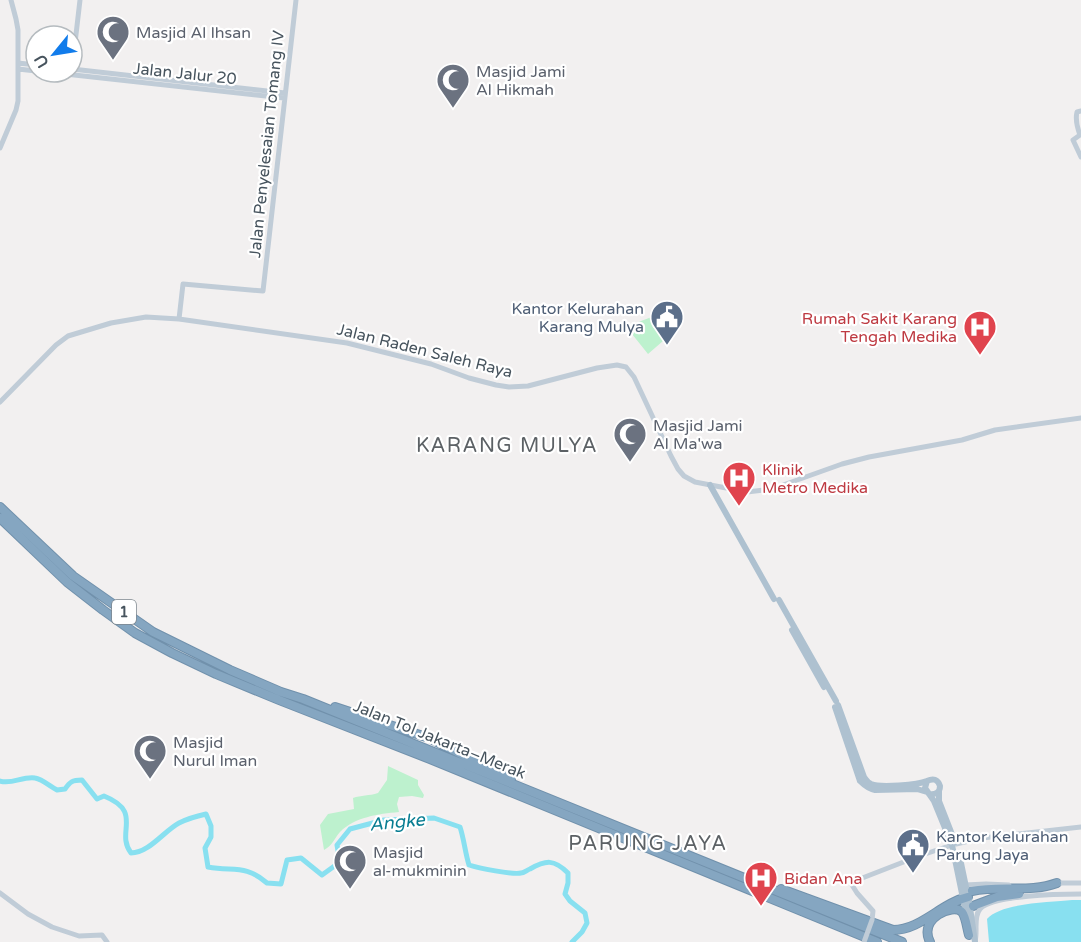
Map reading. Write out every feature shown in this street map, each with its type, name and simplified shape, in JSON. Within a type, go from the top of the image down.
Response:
[{"type":"highway","name":"Jalan Tol Jakarta–Merak","points":[[0,507],[73,576],[140,624],[230,670],[902,942]]},
{"type":"highway","name":"Jalan Tol Jakarta–Merak","points":[[0,518],[67,582],[142,637],[172,653],[289,704],[425,757],[877,942]]},
{"type":"highway","points":[[303,699],[337,707],[430,738],[596,816],[888,929],[901,930],[916,925],[948,904],[984,889],[1019,889],[1057,883]]},
{"type":"highway","points":[[984,889],[979,893],[979,897],[980,900],[987,901],[1033,891],[1046,894]]},
{"type":"highway","points":[[967,897],[987,901]]},
{"type":"highway","points":[[937,942],[932,934],[934,924],[953,911],[967,897]]},
{"type":"highway","points":[[789,905],[810,918],[864,942]]},
{"type":"highway","points":[[930,942],[927,934],[929,923],[937,915],[958,909],[962,913],[972,940]]},
{"type":"highway","points":[[857,934],[872,942]]},
{"type":"main road","points":[[713,486],[835,704],[864,777],[869,783],[878,786],[918,784],[930,779],[936,780],[940,786],[939,801],[954,844],[967,897],[972,940]]},
{"type":"main road","points":[[835,704],[863,785],[875,790],[917,789],[933,795],[939,791]]},
{"type":"main road","points":[[927,781],[925,784],[928,793],[954,844],[967,897]]},
{"type":"street","points":[[0,148],[17,104],[17,24],[11,0]]},
{"type":"street","points":[[77,24],[80,0]]},
{"type":"street","name":"Jalan Penyelesaian Tomang IV","points":[[179,319],[183,284],[263,291],[296,0]]},
{"type":"street","points":[[18,66],[24,66]]},
{"type":"street","points":[[18,66],[24,68]]},
{"type":"street","name":"Jalan Jalur 20","points":[[84,70],[285,95]]},
{"type":"street","name":"Jalan Jalur 20","points":[[84,76],[285,95]]},
{"type":"street","points":[[1081,111],[1076,115],[1080,135],[1073,141],[1081,157]]},
{"type":"street","name":"Jalan Raden Saleh Raya","points":[[0,402],[56,345],[68,336],[111,323],[146,317],[179,319],[324,339],[431,364],[477,380],[509,387],[528,386],[604,366],[616,364],[624,366],[634,377],[678,469],[689,479],[747,492],[772,489],[868,457],[962,440],[1003,428],[1081,418]]},
{"type":"street","points":[[864,942],[874,915],[851,885],[852,882],[954,844],[982,838],[1081,827]]},
{"type":"street","points":[[967,897],[986,884],[1081,882]]},
{"type":"street","points":[[0,893],[28,914],[52,927],[79,936],[102,936],[107,942]]},
{"type":"street","points":[[972,940],[977,935],[977,915],[981,908],[1002,901],[1046,894],[1081,894]]},
{"type":"green space","points":[[657,315],[663,341],[648,354],[628,329],[633,324]]},
{"type":"green space","points":[[388,766],[418,780],[423,798],[399,797],[397,804],[399,812],[375,815],[353,823],[340,832],[324,850],[320,825],[328,814],[354,809],[353,798],[378,793],[387,780]]},
{"type":"water","points":[[1081,900],[1081,942],[989,942],[987,919],[994,914],[1014,906]]},
{"type":"waterway","name":"Angke","points":[[0,781],[35,778],[57,790],[65,789],[70,783],[82,780],[97,799],[104,796],[116,802],[123,809],[126,816],[127,845],[131,853],[150,846],[179,823],[206,814],[211,826],[211,837],[205,848],[208,867],[245,871],[267,883],[281,884],[287,860],[301,858],[322,875],[340,862],[337,845],[350,829],[384,820],[434,818],[460,827],[469,865],[517,873],[523,873],[550,862],[563,868],[568,873],[565,894],[585,913],[587,923],[572,942]]},
{"type":"place","name":"Masjid Al Ihsan","points":[[113,61]]},
{"type":"place","name":"Masjid Jami Al Hikmah","points":[[453,109]]},
{"type":"place","name":"Kantor Kelurahan Karang Mulya","points":[[667,346]]},
{"type":"place","name":"Rumah Sakit Karang Tengah Medika","points":[[980,356]]},
{"type":"place","name":"Masjid Jami Al Ma'wa","points":[[630,463]]},
{"type":"place","name":"Klinik Metro Medika","points":[[739,507]]},
{"type":"place","name":"Masjid Nurul Iman","points":[[150,780]]},
{"type":"place","name":"Kantor Kelurahan Parung Jaya","points":[[913,874]]},
{"type":"place","name":"Masjid al-mukminin","points":[[350,890]]},
{"type":"place","name":"Bidan Ana","points":[[761,907]]},
{"type":"district","name":"KARANG MULYA","points":[[507,445]]},
{"type":"district","name":"PARUNG JAYA","points":[[648,843]]}]
